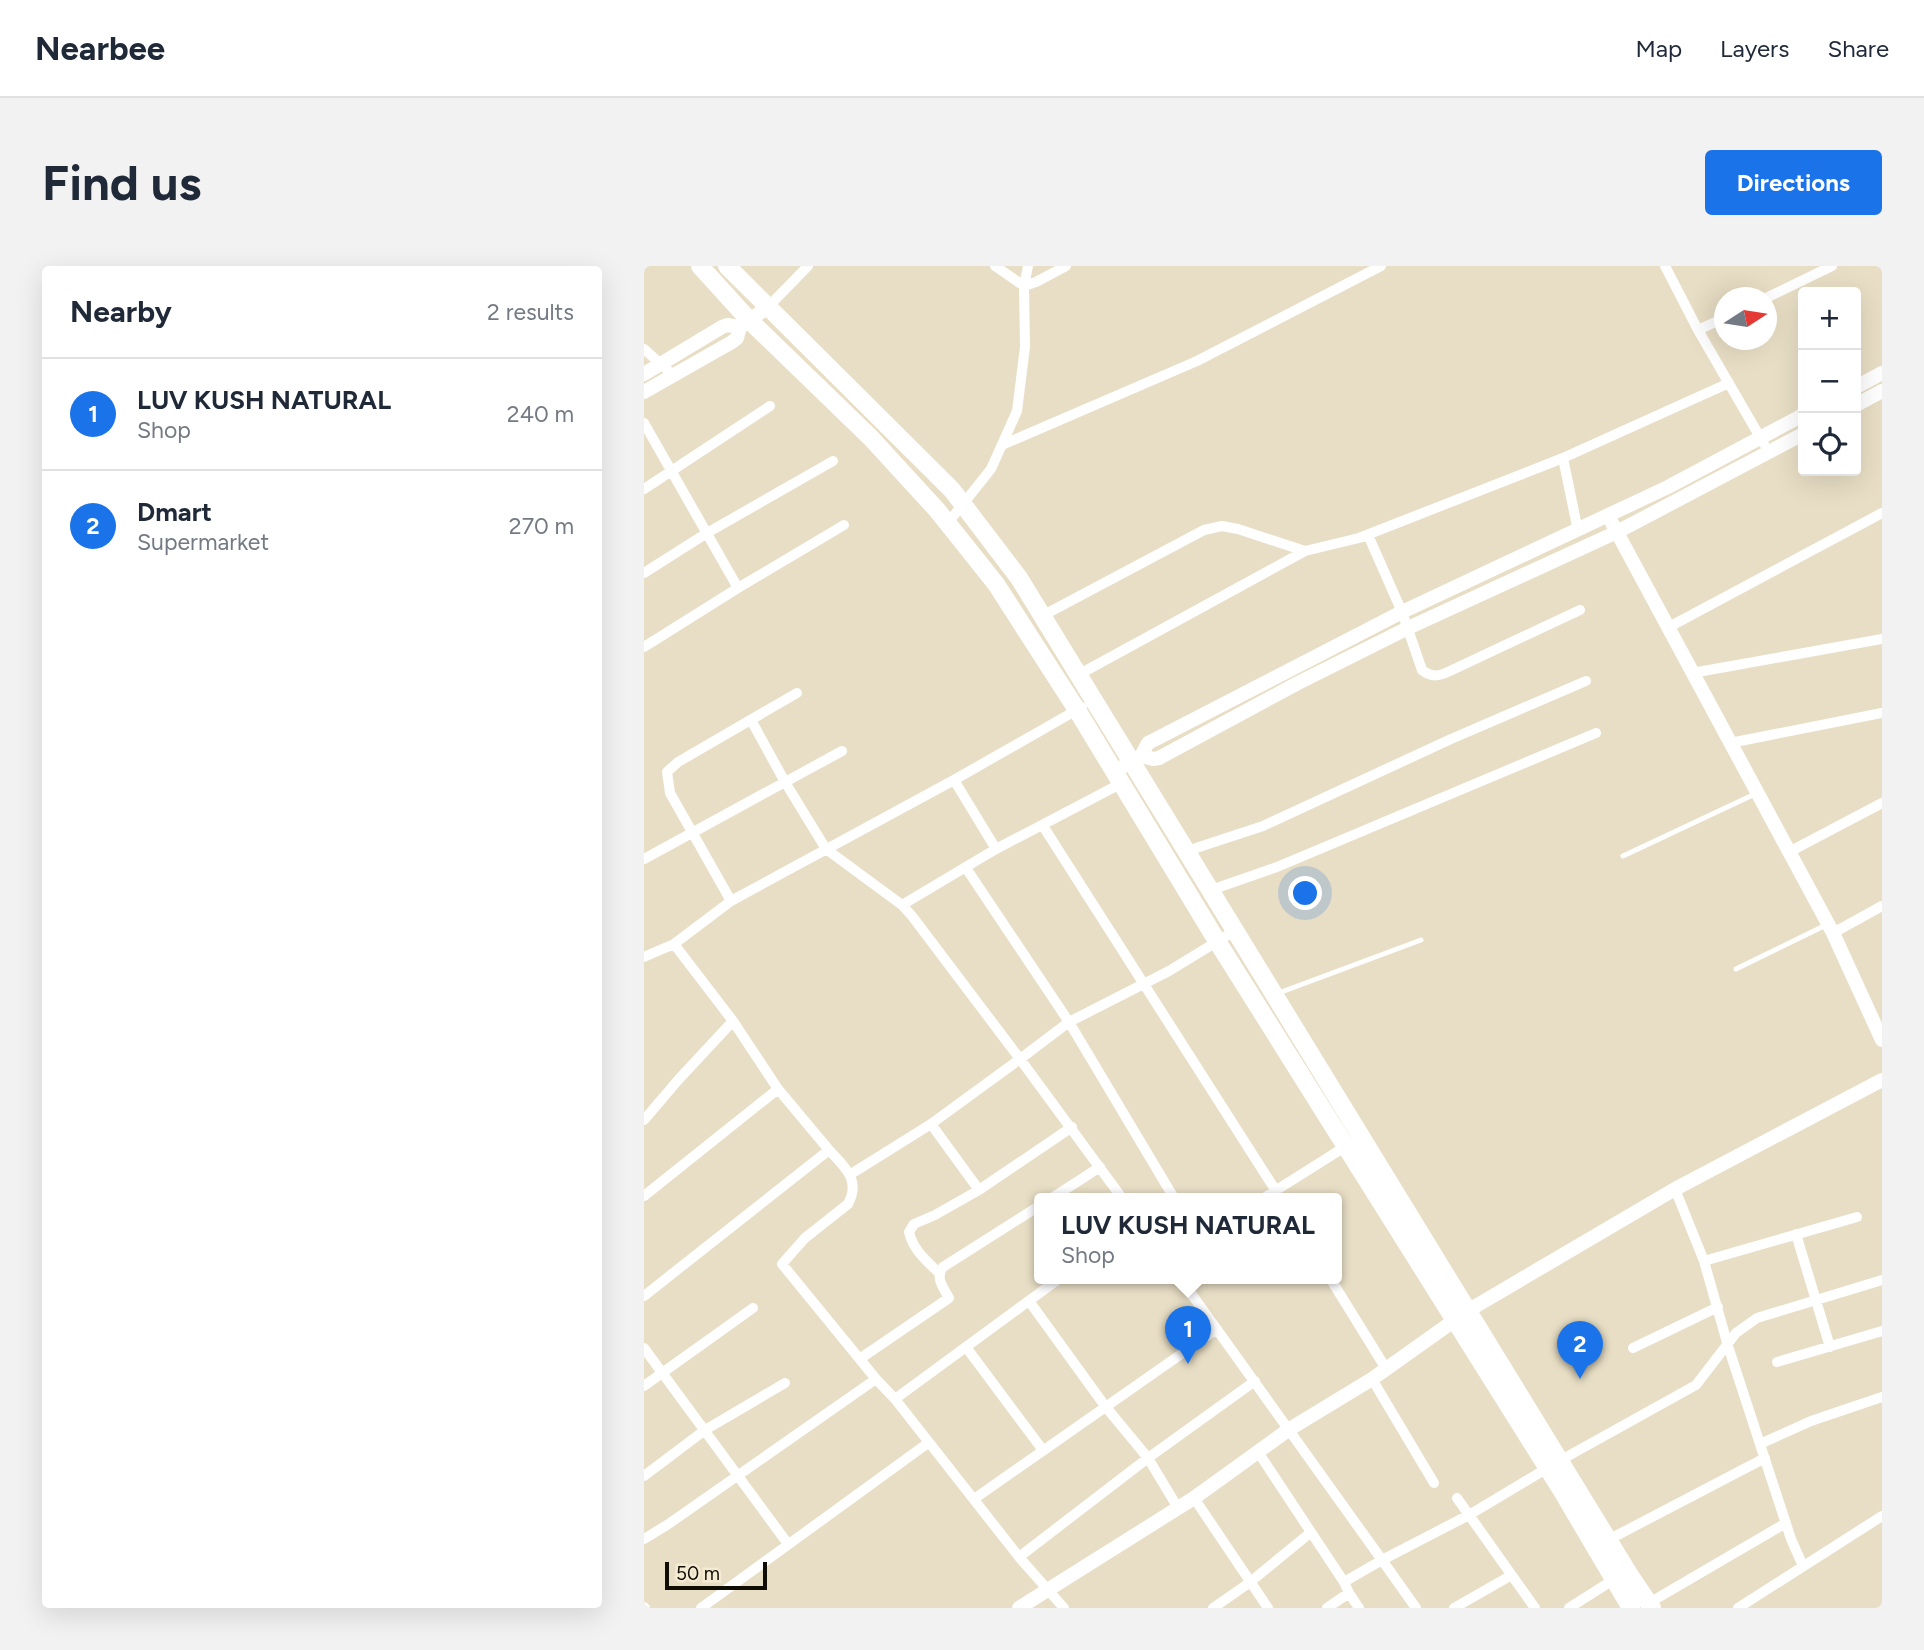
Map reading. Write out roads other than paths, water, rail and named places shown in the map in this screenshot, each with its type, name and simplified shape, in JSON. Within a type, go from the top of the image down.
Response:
[{"type":"main road","points":[[700,266],[745,323],[871,438],[942,517],[996,584],[1347,1146],[1462,1315]]},
{"type":"main road","points":[[727,266],[957,498],[1019,578],[1094,700],[1136,759],[1187,851],[1362,1136],[1462,1315],[1554,1464],[1651,1606]]},
{"type":"main road","points":[[1554,1464],[1631,1608]]},
{"type":"street","points":[[644,374],[722,327],[745,323],[768,307],[808,266]]},
{"type":"street","points":[[995,266],[1024,286]]},
{"type":"street","points":[[942,517],[957,498],[992,469],[1017,411],[1025,347],[1024,286],[1028,266]]},
{"type":"street","points":[[1024,286],[1066,266]]},
{"type":"street","points":[[1002,445],[1197,361],[1381,266]]},
{"type":"street","points":[[1665,266],[1698,330],[1769,452]]},
{"type":"street","points":[[1777,293],[1832,266]]},
{"type":"street","points":[[1698,330],[1714,322]]},
{"type":"street","points":[[644,392],[732,342],[745,323]]},
{"type":"street","points":[[644,349],[673,375]]},
{"type":"street","points":[[1861,384],[1882,373]]},
{"type":"street","points":[[1079,675],[1305,551],[1368,535],[1563,458],[1729,383]]},
{"type":"street","points":[[1861,402],[1882,391]]},
{"type":"street","points":[[644,489],[770,405]]},
{"type":"street","points":[[902,905],[996,849],[1043,826],[1119,777],[1154,740],[1402,612],[1668,488],[1798,418]]},
{"type":"street","points":[[644,424],[738,588]]},
{"type":"street","points":[[1136,759],[1159,758],[1298,683],[1408,628],[1617,532],[1798,437]]},
{"type":"street","points":[[1563,458],[1577,530]]},
{"type":"street","points":[[644,573],[833,460]]},
{"type":"street","points":[[1669,627],[1882,513]]},
{"type":"street","points":[[1608,516],[1831,928],[1882,1040]]},
{"type":"street","points":[[644,648],[844,525]]},
{"type":"street","points":[[1042,616],[1204,530],[1230,527],[1305,551]]},
{"type":"street","points":[[1368,535],[1402,612],[1422,670],[1429,676],[1439,676],[1580,611]]},
{"type":"street","points":[[1692,673],[1882,639]]},
{"type":"street","points":[[1187,851],[1263,826],[1451,739],[1586,681]]},
{"type":"street","points":[[731,901],[670,793],[667,772],[678,762],[797,693]]},
{"type":"street","points":[[644,957],[674,944],[731,901],[954,780],[1094,700]]},
{"type":"street","points":[[1730,743],[1882,713]]},
{"type":"street","points":[[751,720],[785,782],[827,849],[902,905],[1118,1193]]},
{"type":"street","points":[[1211,890],[1277,867],[1596,733]]},
{"type":"street","points":[[644,859],[842,751]]},
{"type":"street","points":[[954,780],[996,849]]},
{"type":"street","points":[[1789,852],[1882,803]]},
{"type":"street","points":[[1043,826],[1276,1191]]},
{"type":"street","points":[[966,868],[1069,1021],[1171,1193]]},
{"type":"street","points":[[1831,928],[1882,906]]},
{"type":"street","points":[[851,1174],[931,1124],[1069,1021],[1145,983],[1236,930]]},
{"type":"street","points":[[674,944],[733,1021],[778,1089],[851,1174],[854,1188],[848,1204],[805,1238],[782,1264],[895,1399],[1019,1557],[1064,1608]]},
{"type":"street","points":[[644,1120],[733,1021]]},
{"type":"street","points":[[1018,1608],[1194,1498],[1288,1430],[1372,1379],[1385,1367],[1462,1315],[1675,1189],[1882,1080]]},
{"type":"street","points":[[644,1196],[778,1089]]},
{"type":"street","points":[[931,1124],[979,1190]]},
{"type":"street","points":[[939,1273],[917,1251],[909,1232],[914,1224],[979,1190],[1072,1128]]},
{"type":"street","points":[[1273,1193],[1362,1136]]},
{"type":"street","points":[[644,1296],[829,1150]]},
{"type":"street","points":[[1060,1193],[1100,1167]]},
{"type":"street","points":[[1675,1189],[1704,1261],[1728,1346],[1786,1523],[1803,1566]]},
{"type":"street","points":[[861,1359],[948,1298],[939,1280],[943,1267],[1034,1209]]},
{"type":"street","points":[[1704,1261],[1857,1217]]},
{"type":"street","points":[[1796,1234],[1830,1347]]},
{"type":"street","points":[[1327,1608],[1382,1560],[1469,1515],[1696,1385],[1736,1333],[1757,1318],[1882,1280]]},
{"type":"street","points":[[895,1399],[1052,1284]]},
{"type":"street","points":[[1184,1284],[1416,1608]]},
{"type":"street","points":[[1334,1284],[1385,1367]]},
{"type":"street","points":[[1029,1301],[1105,1406],[1148,1458],[1178,1507]]},
{"type":"street","points":[[1633,1348],[1717,1307]]},
{"type":"street","points":[[644,1386],[753,1308]]},
{"type":"street","points":[[974,1499],[1217,1329]]},
{"type":"street","points":[[1777,1362],[1882,1331]]},
{"type":"street","points":[[966,1347],[1042,1449]]},
{"type":"street","points":[[644,1348],[788,1544]]},
{"type":"street","points":[[644,1539],[876,1379]]},
{"type":"street","points":[[1372,1379],[1434,1483]]},
{"type":"street","points":[[1019,1557],[1148,1458],[1255,1381]]},
{"type":"street","points":[[644,1476],[705,1430],[785,1383]]},
{"type":"street","points":[[1760,1444],[1811,1421],[1882,1397]]},
{"type":"street","points":[[701,1608],[928,1443]]},
{"type":"street","points":[[1258,1452],[1359,1608]]},
{"type":"street","points":[[1608,1540],[1765,1458]]},
{"type":"street","points":[[1194,1498],[1268,1608]]},
{"type":"street","points":[[1457,1498],[1535,1608]]},
{"type":"street","points":[[1738,1608],[1882,1516]]},
{"type":"street","points":[[1651,1606],[1786,1523]]},
{"type":"street","points":[[1213,1608],[1249,1583],[1310,1533]]},
{"type":"street","points":[[1454,1608],[1510,1576]]},
{"type":"street","points":[[1569,1608],[1614,1580]]},
{"type":"lane","points":[[1623,856],[1757,793]]},
{"type":"lane","points":[[1736,969],[1831,928]]},
{"type":"lane","points":[[1257,1003],[1421,940]]},
{"type":"place","name":"LUV KUSH NATURAL","points":[[1188,1364]]},
{"type":"place","name":"Dmart","points":[[1580,1379]]}]
